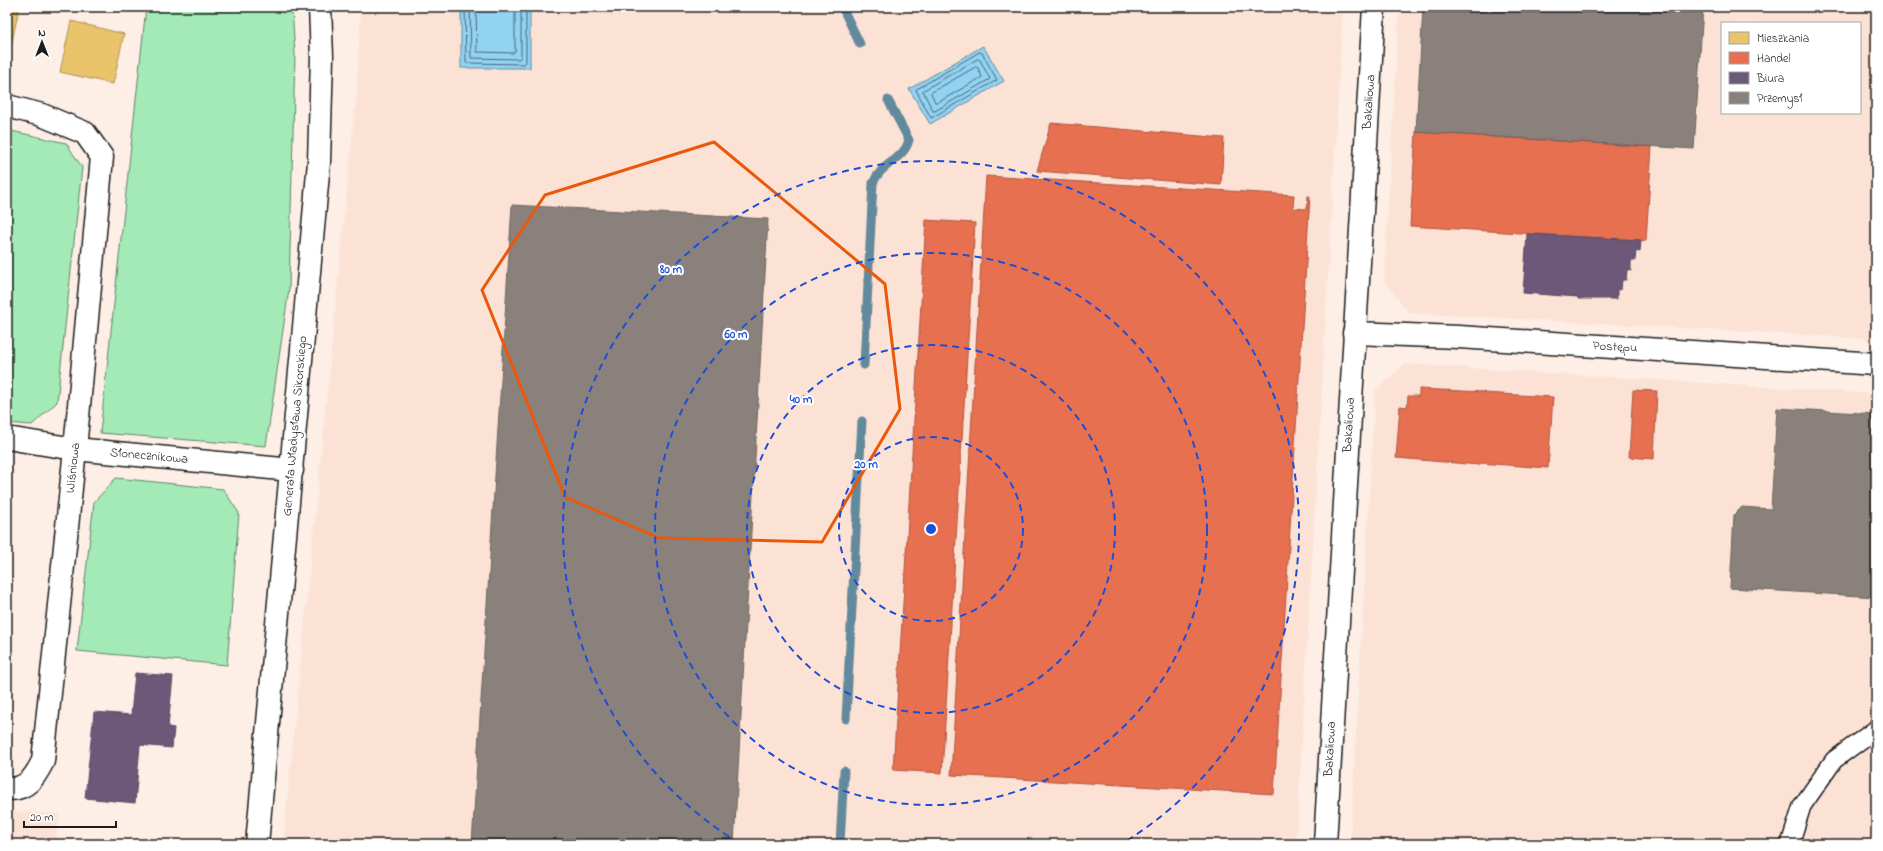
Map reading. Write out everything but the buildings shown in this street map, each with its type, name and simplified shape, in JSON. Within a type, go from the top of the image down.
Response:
[{"type":"street","name":"Generała Władysława Sikorskiego","points":[[257,844],[319,162],[322,57],[320,7]]},
{"type":"street","name":"Bakaliowa","points":[[1325,844],[1374,7]]},
{"type":"street","name":"Wiśniowa","points":[[7,106],[42,114],[85,133],[102,157],[75,449],[43,761],[35,778],[16,790],[7,789]]},
{"type":"street","name":"Postępu","points":[[1354,333],[1459,337],[1876,364]]},
{"type":"street","name":"Słonecznikowa","points":[[7,438],[75,449],[292,470]]},
{"type":"lane","points":[[1790,844],[1802,806],[1834,760],[1876,729]]},
{"type":"highlighted area","points":[[714,142],[885,284],[900,409],[822,542],[659,538],[565,497],[482,290],[545,195]]},
{"type":"shaded area","points":[[361,7],[1343,7],[1296,844],[283,844],[357,87]]},
{"type":"shaded area","points":[[1399,7],[1876,7],[1876,339],[1409,313],[1384,281]]},
{"type":"shaded area","points":[[1405,364],[1876,394],[1876,844],[1350,844],[1375,391]]},
{"type":"shaded area","points":[[7,811],[59,814],[56,844],[7,844]]},
{"type":"green space","points":[[146,7],[292,7],[295,55],[289,289],[266,446],[100,433]]},
{"type":"green space","points":[[7,130],[66,143],[82,167],[57,402],[32,425],[7,423]]},
{"type":"green space","points":[[116,478],[223,489],[239,513],[227,665],[77,651],[94,502]]},
{"type":"water","points":[[461,7],[530,7],[530,68],[461,68]]},
{"type":"water","points":[[983,46],[1004,81],[930,124],[909,89]]},
{"type":"waterway","points":[[842,7],[860,44]]},
{"type":"waterway","points":[[864,365],[873,183],[881,171],[898,157],[906,147],[909,140],[888,100]]},
{"type":"waterway","points":[[846,719],[862,421]]},
{"type":"waterway","points":[[840,844],[844,771]]}]
